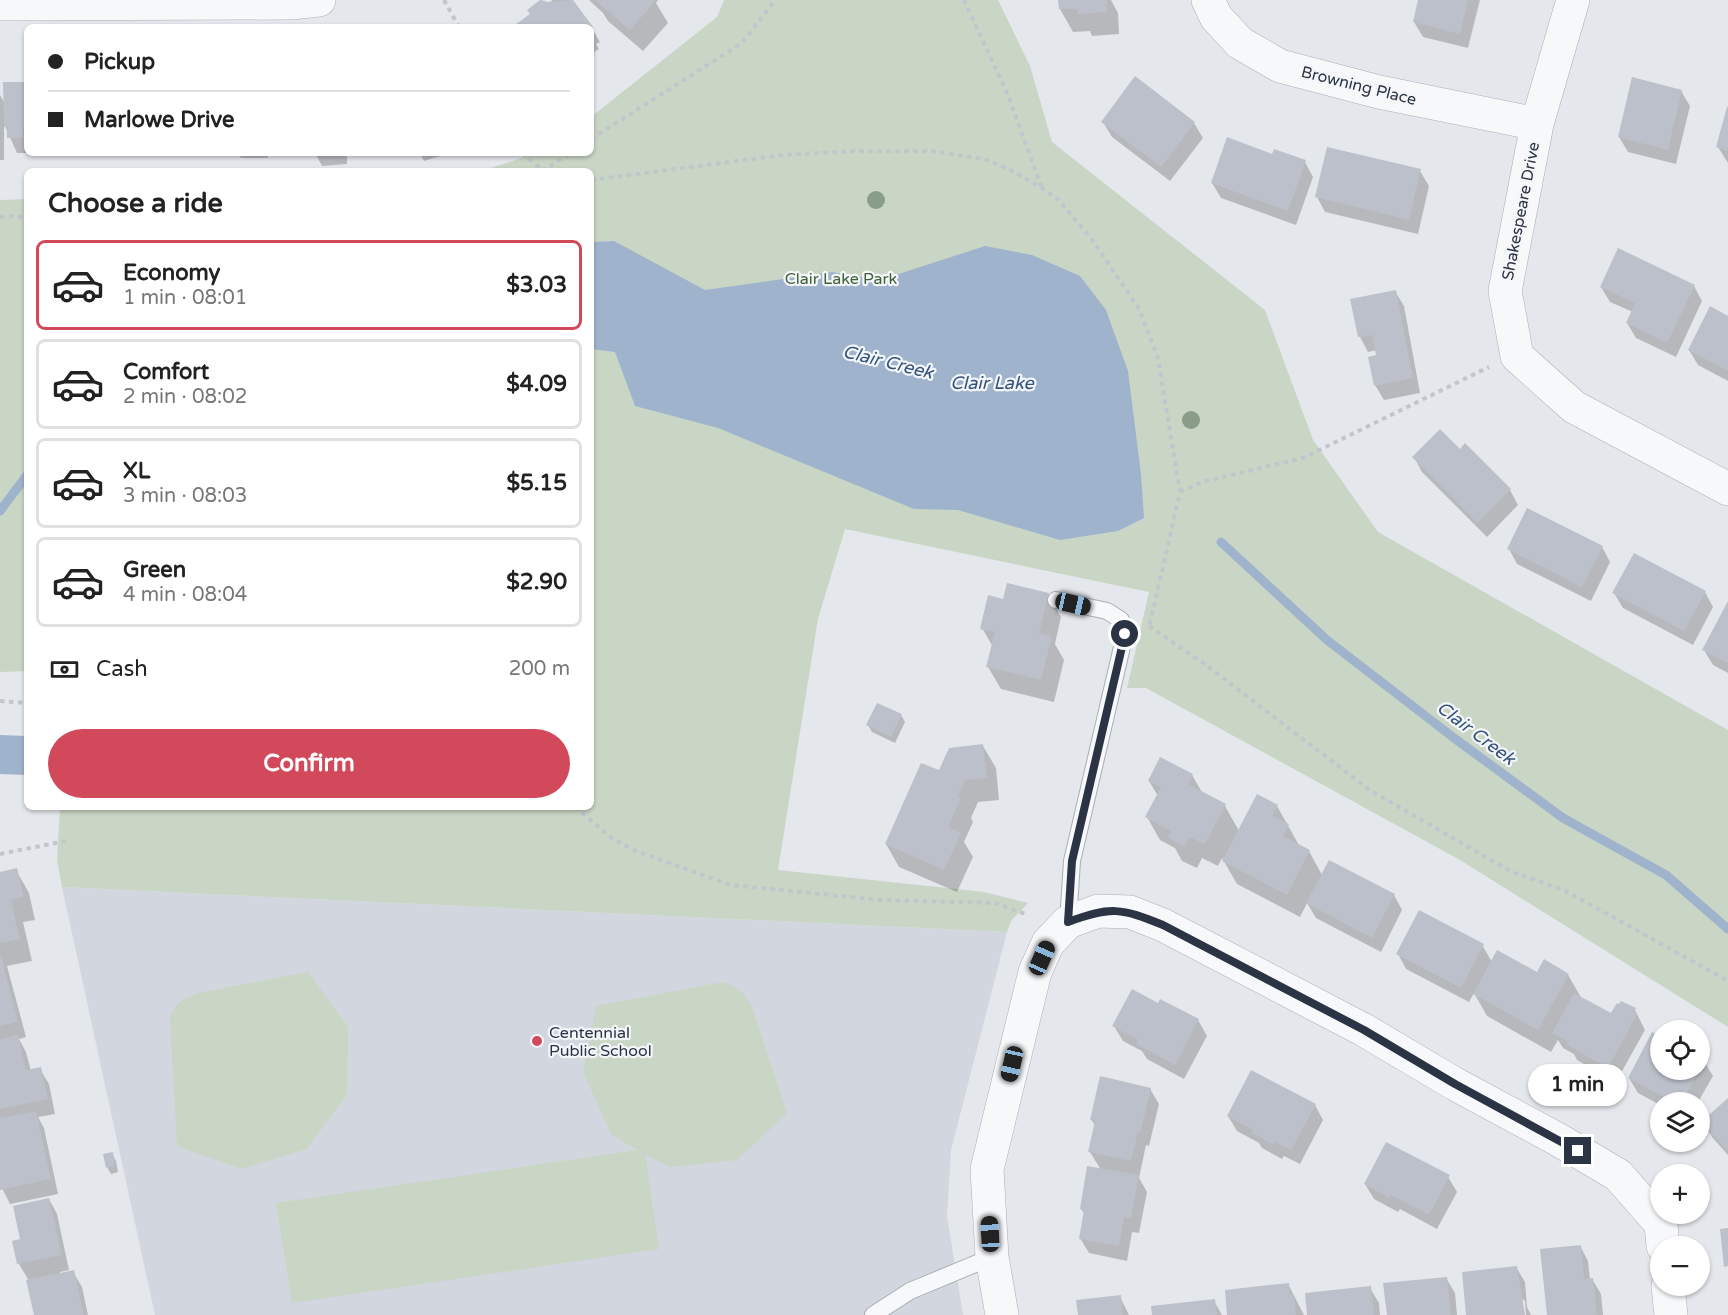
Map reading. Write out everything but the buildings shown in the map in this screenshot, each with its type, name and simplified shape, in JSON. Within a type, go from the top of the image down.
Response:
[{"type":"street","points":[[0,4],[291,3],[319,0]]},
{"type":"street","name":"Browning Place","points":[[1208,0],[1216,17],[1240,43],[1281,66],[1379,92],[1537,124]]},
{"type":"street","name":"Shakespeare Drive","points":[[1573,0],[1537,124],[1505,291],[1517,356],[1574,406],[1728,489]]},
{"type":"street","points":[[1002,1315],[992,1257],[987,1169],[1035,972],[1058,933],[1098,911],[1130,912],[1163,925],[1364,1030],[1455,1084],[1557,1139],[1618,1175],[1661,1224],[1662,1236]]},
{"type":"street","points":[[1669,1296],[1671,1315]]},
{"type":"lane","points":[[1056,600],[1107,611],[1121,620],[1125,634],[1072,861],[1058,933]]},
{"type":"lane","points":[[873,1315],[910,1291],[992,1257]]},
{"type":"path","points":[[444,0],[457,24]]},
{"type":"path","points":[[594,138],[742,43],[775,0]]},
{"type":"path","points":[[964,0],[1007,93],[1042,188]]},
{"type":"path","points":[[594,180],[783,155],[856,151],[932,151],[984,159],[1009,169],[1059,200],[1093,241],[1139,309],[1158,358],[1180,492],[1202,482],[1303,458],[1466,380]]},
{"type":"path","points":[[526,156],[540,168]]},
{"type":"path","points":[[548,168],[566,156]]},
{"type":"path","points":[[0,217],[24,218]]},
{"type":"path","points":[[1149,626],[1202,662],[1371,791],[1512,872],[1564,890],[1728,981]]},
{"type":"path","points":[[0,701],[24,703]]},
{"type":"path","points":[[579,810],[613,839],[636,851],[731,885],[880,900],[996,903],[1024,914]]},
{"type":"path","points":[[0,854],[66,841]]},
{"type":"shaded area","name":"Centennial Public School","points":[[62,887],[1007,932],[951,1150],[947,1216],[963,1315],[155,1315]]},
{"type":"green space","name":"Clair Lake Park","points":[[724,0],[998,0],[1030,66],[1052,142],[1265,310],[1313,440],[1378,532],[1728,730],[1728,1027],[1460,860],[1146,688],[1127,688],[1149,592],[845,529],[818,619],[778,870],[984,892],[1028,903],[1011,921],[1007,932],[62,887],[57,860],[60,810],[594,810],[594,168],[491,168],[528,156],[594,156],[594,115],[717,17]]},
{"type":"green space","points":[[24,199],[24,671],[0,672],[0,200]]},
{"type":"green space","points":[[308,972],[348,1027],[347,1094],[307,1149],[241,1169],[177,1146],[170,1017],[175,1008],[184,999],[198,993]]},
{"type":"green space","points":[[723,982],[740,991],[752,1007],[787,1113],[737,1160],[670,1167],[645,1154],[659,1249],[292,1303],[276,1203],[637,1150],[611,1134],[583,1072],[596,1006]]},
{"type":"water","name":"Clair Lake","points":[[614,241],[705,290],[832,272],[880,280],[985,246],[1032,255],[1080,276],[1106,310],[1128,371],[1144,518],[1118,531],[1060,540],[958,510],[914,509],[718,428],[635,406],[615,352],[594,349],[594,242]]},
{"type":"water","points":[[0,735],[24,736],[24,775],[0,774]]},
{"type":"waterway","name":"Clair Creek","points":[[0,511],[24,479]]},
{"type":"waterway","name":"Clair Creek","points":[[1221,542],[1327,640],[1454,738],[1563,818],[1666,875],[1728,929]]},
{"type":"place","name":"Centennial Public School","points":[[537,1041]]},
{"type":"route","points":[[1125,634],[1072,861],[1068,922],[1098,911],[1130,912],[1163,925],[1364,1030],[1455,1084],[1578,1151]]}]
